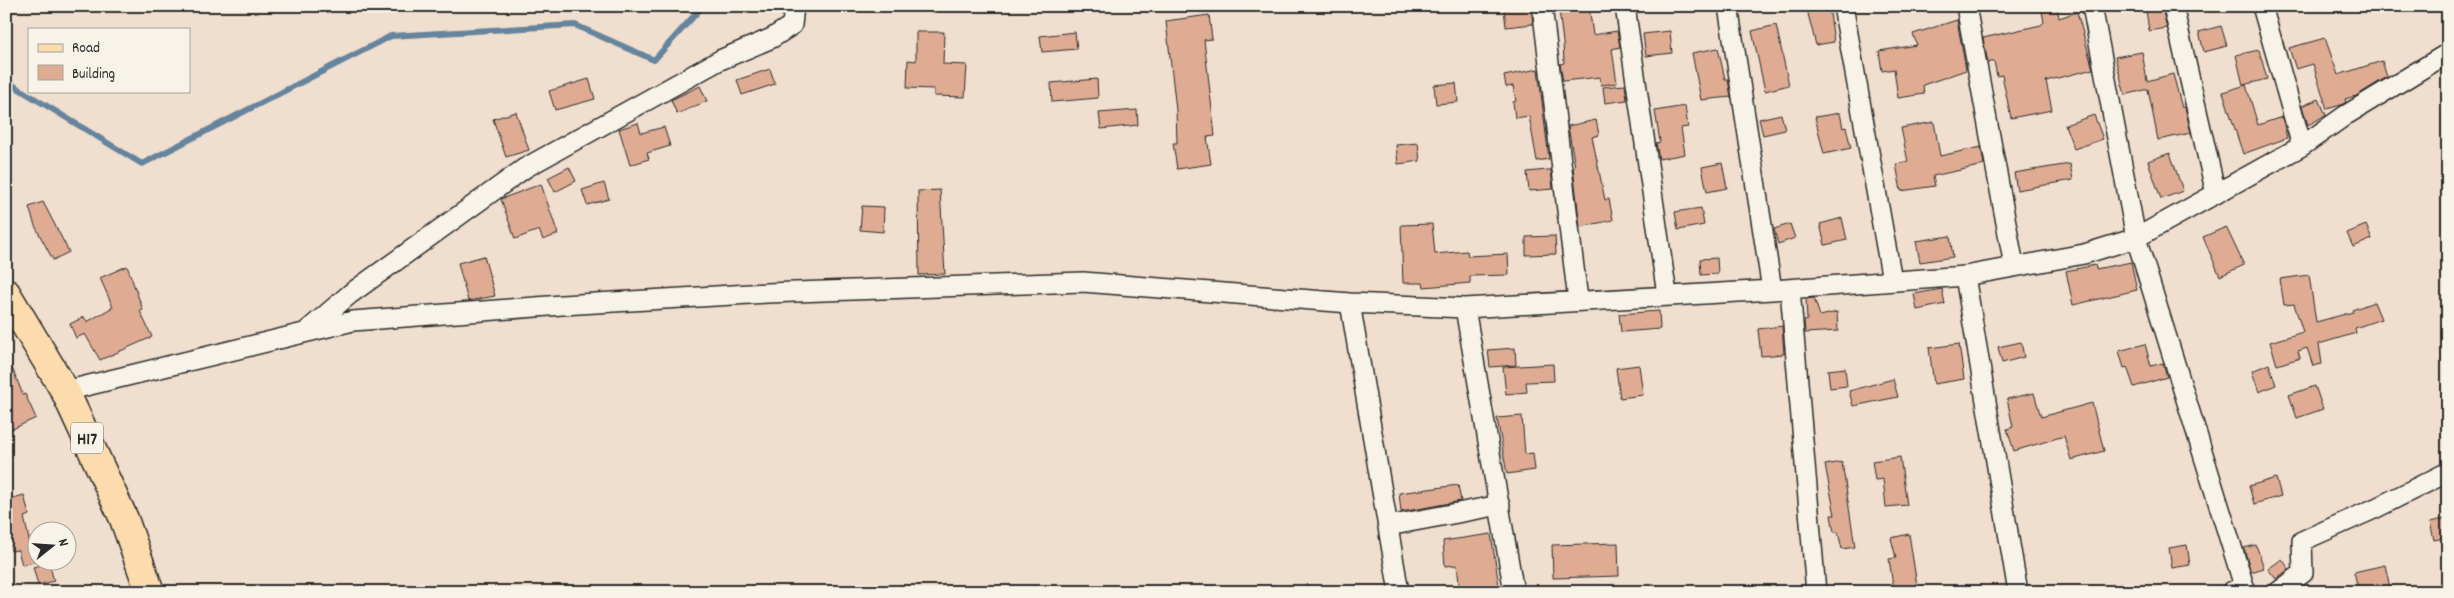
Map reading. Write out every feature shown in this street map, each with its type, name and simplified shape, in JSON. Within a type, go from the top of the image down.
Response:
[{"type":"main road","name":"H17","points":[[10,305],[65,391],[124,519],[150,592]]},
{"type":"street","points":[[305,333],[350,294],[525,168],[720,60],[772,38],[792,25],[794,6]]},
{"type":"street","points":[[1542,6],[1578,300]]},
{"type":"street","points":[[1625,6],[1667,295]]},
{"type":"street","points":[[1728,6],[1781,290],[1816,592]]},
{"type":"street","points":[[1843,6],[1892,280]]},
{"type":"street","points":[[1966,6],[2014,266]]},
{"type":"street","points":[[2092,6],[2136,238],[2244,586],[2232,592]]},
{"type":"street","points":[[2173,6],[2216,194]]},
{"type":"street","points":[[2262,6],[2302,146]]},
{"type":"street","points":[[65,391],[352,321],[552,306],[767,293],[1083,282],[1350,303],[1465,308],[1578,300],[1781,290],[1892,280],[1966,276],[2084,254],[2136,238],[2302,146],[2346,116],[2448,53]]},
{"type":"street","points":[[1966,276],[2018,592]]},
{"type":"street","points":[[1350,303],[1399,592]]},
{"type":"street","points":[[1465,308],[1514,592]]},
{"type":"street","points":[[2278,592],[2303,573],[2302,541],[2376,508],[2448,472]]},
{"type":"street","points":[[1388,526],[1500,505]]},
{"type":"building","points":[[1531,6],[1533,24],[1506,27],[1504,9]]},
{"type":"building","points":[[1589,6],[1593,35],[1617,31],[1620,47],[1612,49],[1617,83],[1601,85],[1600,77],[1563,81],[1560,64],[1564,63],[1563,42],[1559,10]]},
{"type":"building","points":[[1806,6],[1829,6],[1834,42],[1816,45]]},
{"type":"building","points":[[2041,6],[2057,6],[2059,18],[2077,12],[2093,69],[2046,81],[2052,110],[2011,118],[2002,75],[1997,76],[1994,61],[1988,63],[1983,38],[2041,25],[2044,22]]},
{"type":"building","points":[[2162,8],[2167,28],[2149,31],[2146,10]]},
{"type":"building","points":[[1209,15],[1212,39],[1204,40],[1215,136],[1207,137],[1211,164],[1177,169],[1173,143],[1177,143],[1176,110],[1166,21]]},
{"type":"building","points":[[1957,20],[1966,70],[1923,85],[1924,94],[1898,98],[1894,69],[1882,71],[1879,51],[1917,45],[1913,34]]},
{"type":"building","points":[[1776,25],[1789,85],[1765,91],[1752,31]]},
{"type":"building","points":[[2221,26],[2227,46],[2204,52],[2199,32]]},
{"type":"building","points":[[1670,31],[1672,53],[1646,56],[1643,34]]},
{"type":"building","points":[[916,32],[944,32],[943,64],[967,65],[965,97],[934,96],[934,89],[907,88],[908,60],[916,61]]},
{"type":"building","points":[[1075,32],[1077,49],[1042,52],[1040,36]]},
{"type":"building","points":[[2325,38],[2338,75],[2382,61],[2387,77],[2356,96],[2345,99],[2346,102],[2341,105],[2327,109],[2313,64],[2296,69],[2289,48]]},
{"type":"building","points":[[1718,48],[1725,79],[1728,79],[1731,97],[1701,100],[1692,53]]},
{"type":"building","points":[[2259,50],[2267,79],[2243,85],[2236,55]]},
{"type":"building","points":[[2142,52],[2147,81],[2173,74],[2182,108],[2185,107],[2191,133],[2158,140],[2148,89],[2125,95],[2115,57]]},
{"type":"building","points":[[770,69],[775,84],[742,95],[737,80]]},
{"type":"building","points":[[1538,69],[1549,159],[1537,161],[1529,116],[1515,118],[1513,102],[1516,101],[1513,86],[1506,87],[1504,76]]},
{"type":"building","points":[[589,79],[595,99],[555,110],[549,91]]},
{"type":"building","points":[[1097,79],[1098,98],[1052,102],[1051,83]]},
{"type":"building","points":[[1456,83],[1458,102],[1436,104],[1434,85]]},
{"type":"building","points":[[1625,85],[1627,100],[1605,103],[1603,87]]},
{"type":"building","points":[[2246,85],[2258,125],[2282,117],[2287,138],[2243,154],[2223,92]]},
{"type":"building","points":[[700,86],[707,101],[677,114],[671,100]]},
{"type":"building","points":[[2319,99],[2326,115],[2308,125],[2302,106]]},
{"type":"building","points":[[1685,106],[1688,127],[1681,128],[1685,154],[1659,159],[1656,143],[1660,142],[1655,111]]},
{"type":"building","points":[[1137,110],[1138,125],[1101,129],[1099,113]]},
{"type":"building","points":[[516,112],[529,150],[506,157],[493,119]]},
{"type":"building","points":[[1840,113],[1843,128],[1846,127],[1851,148],[1824,154],[1815,117]]},
{"type":"building","points":[[1781,114],[1785,130],[1763,135],[1759,119]]},
{"type":"building","points":[[2094,115],[2103,139],[2074,149],[2065,125]]},
{"type":"building","points":[[1596,120],[1599,135],[1592,137],[1605,200],[1609,199],[1613,220],[1580,227],[1573,167],[1575,167],[1568,126]]},
{"type":"building","points":[[1934,122],[1940,156],[1981,147],[1984,165],[1933,176],[1935,186],[1901,191],[1896,164],[1908,162],[1901,128]]},
{"type":"building","points":[[638,123],[641,133],[664,127],[670,146],[647,153],[649,159],[630,165],[619,129]]},
{"type":"building","points":[[1418,143],[1420,161],[1398,164],[1396,145]]},
{"type":"building","points":[[2170,153],[2183,191],[2161,199],[2148,161]]},
{"type":"building","points":[[1722,163],[1727,188],[1707,192],[1702,167]]},
{"type":"building","points":[[2070,164],[2073,180],[2017,190],[2014,173]]},
{"type":"building","points":[[569,167],[576,181],[555,192],[548,178]]},
{"type":"building","points":[[1551,170],[1553,189],[1529,191],[1527,172]]},
{"type":"building","points":[[604,183],[609,199],[587,205],[582,190]]},
{"type":"building","points":[[541,184],[558,234],[543,240],[539,230],[515,239],[501,199]]},
{"type":"building","points":[[940,190],[945,274],[919,275],[918,191]]},
{"type":"building","points":[[43,202],[69,252],[53,260],[35,226],[29,207]]},
{"type":"building","points":[[862,206],[884,207],[883,232],[860,230]]},
{"type":"building","points":[[1701,208],[1704,225],[1678,230],[1675,212]]},
{"type":"building","points":[[1842,218],[1847,240],[1825,245],[1820,224]]},
{"type":"building","points":[[1432,224],[1435,254],[1467,251],[1468,256],[1508,254],[1509,275],[1470,276],[1470,283],[1424,287],[1423,283],[1403,283],[1401,225]]},
{"type":"building","points":[[1790,224],[1795,238],[1778,244],[1774,229]]},
{"type":"building","points":[[2366,225],[2372,239],[2353,247],[2347,233]]},
{"type":"building","points":[[2226,227],[2244,265],[2220,276],[2203,237]]},
{"type":"building","points":[[1555,236],[1556,254],[1526,255],[1526,237]]},
{"type":"building","points":[[1950,236],[1953,257],[1920,262],[1916,241]]},
{"type":"building","points":[[484,256],[495,296],[468,301],[458,263]]},
{"type":"building","points":[[1717,258],[1718,274],[1701,275],[1700,259]]},
{"type":"building","points":[[2131,262],[2137,290],[2073,305],[2066,271],[2095,265],[2096,269]]},
{"type":"building","points":[[127,266],[143,310],[140,311],[152,337],[100,360],[85,334],[76,338],[70,324],[84,317],[87,322],[113,307],[100,278]]},
{"type":"building","points":[[2309,275],[2316,322],[2353,312],[2352,310],[2374,302],[2381,319],[2355,328],[2356,333],[2319,344],[2322,364],[2313,366],[2307,348],[2298,351],[2300,358],[2277,365],[2270,342],[2303,332],[2294,304],[2284,305],[2280,279]]},
{"type":"building","points":[[1942,289],[1945,304],[1917,310],[1914,294]]},
{"type":"building","points":[[1814,298],[1820,316],[1837,312],[1838,331],[1805,333],[1804,321],[1807,320],[1806,299]]},
{"type":"building","points":[[1659,311],[1660,329],[1621,332],[1619,314]]},
{"type":"building","points":[[1782,326],[1784,354],[1761,356],[1758,329]]},
{"type":"building","points":[[2021,342],[2024,357],[2002,363],[1998,347]]},
{"type":"building","points":[[1959,344],[1964,379],[1934,384],[1929,348]]},
{"type":"building","points":[[2145,344],[2151,366],[2163,363],[2167,377],[2134,387],[2127,367],[2124,368],[2119,351]]},
{"type":"building","points":[[1515,348],[1516,365],[1490,367],[1488,350]]},
{"type":"building","points":[[7,355],[23,395],[25,394],[36,418],[6,432]]},
{"type":"building","points":[[1553,364],[1554,381],[1526,382],[1527,392],[1506,394],[1503,367]]},
{"type":"building","points":[[2269,364],[2276,385],[2259,392],[2252,371]]},
{"type":"building","points":[[1639,365],[1643,395],[1620,398],[1616,368]]},
{"type":"building","points":[[1845,368],[1847,386],[1830,388],[1828,370]]},
{"type":"building","points":[[1893,379],[1898,397],[1853,406],[1849,391]]},
{"type":"building","points":[[2315,386],[2323,409],[2297,418],[2289,395]]},
{"type":"building","points":[[2034,393],[2041,417],[2092,403],[2104,451],[2071,460],[2064,436],[2014,451],[2007,429],[2013,427],[2007,399]]},
{"type":"building","points":[[1522,416],[1525,454],[1533,453],[1535,470],[1507,474],[1497,418]]},
{"type":"building","points":[[1900,457],[1907,505],[1886,507],[1883,479],[1875,480],[1872,461]]},
{"type":"building","points":[[1842,462],[1855,547],[1842,549],[1838,532],[1834,532],[1831,515],[1835,515],[1825,465]]},
{"type":"building","points":[[2276,478],[2281,496],[2254,504],[2249,486]]},
{"type":"building","points":[[1458,485],[1461,501],[1401,512],[1399,493]]},
{"type":"building","points":[[24,495],[29,515],[24,517],[28,535],[28,564],[22,565],[18,550],[11,551],[7,533],[12,532],[6,511],[6,500]]},
{"type":"building","points":[[2448,518],[2448,537],[2434,540],[2430,522]]},
{"type":"building","points":[[1491,534],[1500,592],[1460,592],[1457,565],[1445,566],[1443,541]]},
{"type":"building","points":[[1909,534],[1918,592],[1894,592],[1889,559],[1896,558],[1891,538]]},
{"type":"building","points":[[1618,543],[1619,576],[1553,578],[1552,545]]},
{"type":"building","points":[[2187,545],[2190,565],[2172,568],[2169,548]]},
{"type":"building","points":[[2256,545],[2264,568],[2251,572],[2244,548]]},
{"type":"building","points":[[2282,559],[2289,569],[2276,579],[2268,569]]},
{"type":"building","points":[[2385,565],[2391,592],[2359,592],[2354,572]]},
{"type":"building","points":[[34,570],[51,570],[54,581],[38,585]]},
{"type":"waterway","points":[[6,85],[11,84],[142,164],[391,36],[575,25],[654,60],[703,6]]}]
